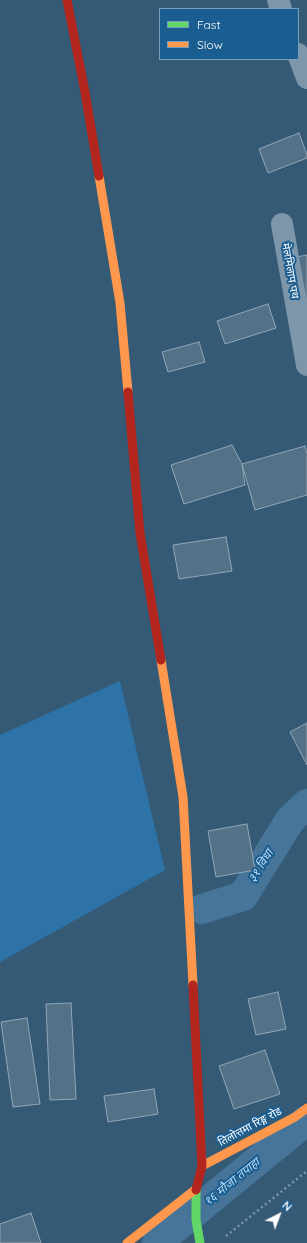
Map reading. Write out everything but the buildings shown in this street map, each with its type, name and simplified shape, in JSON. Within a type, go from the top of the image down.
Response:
[{"type":"street","points":[[67,0],[85,92],[120,303],[140,533],[183,797],[202,1166],[196,1190],[196,1220],[200,1243]]},
{"type":"street","points":[[299,57],[307,78]]},
{"type":"street","name":"मेलमिलाप पथ","points":[[282,224],[307,365]]},
{"type":"street","name":"तिलोत्तमा रिङ्ग रोड","points":[[202,1166],[295,1117],[307,1108]]},
{"type":"street","points":[[128,1243],[196,1190]]},
{"type":"path","points":[[224,1238],[307,1171]]},
{"type":"shaded area","points":[[120,681],[165,870],[0,962],[0,735]]},
{"type":"waterway","name":"३१ विधा","points":[[202,909],[243,896],[290,820],[307,804]]},
{"type":"waterway","name":"१६ मौजा तपाहा","points":[[157,1243],[307,1120]]},
{"type":"traffic: fast","points":[[196,1190],[196,1220],[200,1243]]},
{"type":"traffic: slow","points":[[99,176],[120,303],[128,392]]},
{"type":"traffic: slow","points":[[161,660],[183,797],[193,985]]},
{"type":"traffic: slow","points":[[202,1166],[295,1117],[307,1108]]},
{"type":"traffic: slow","points":[[127,1243],[196,1189]]},
{"type":"traffic: jam","points":[[67,0],[85,92],[99,176]]},
{"type":"traffic: jam","points":[[128,392],[140,533],[161,660]]},
{"type":"traffic: jam","points":[[193,985],[202,1166],[196,1190]]}]
